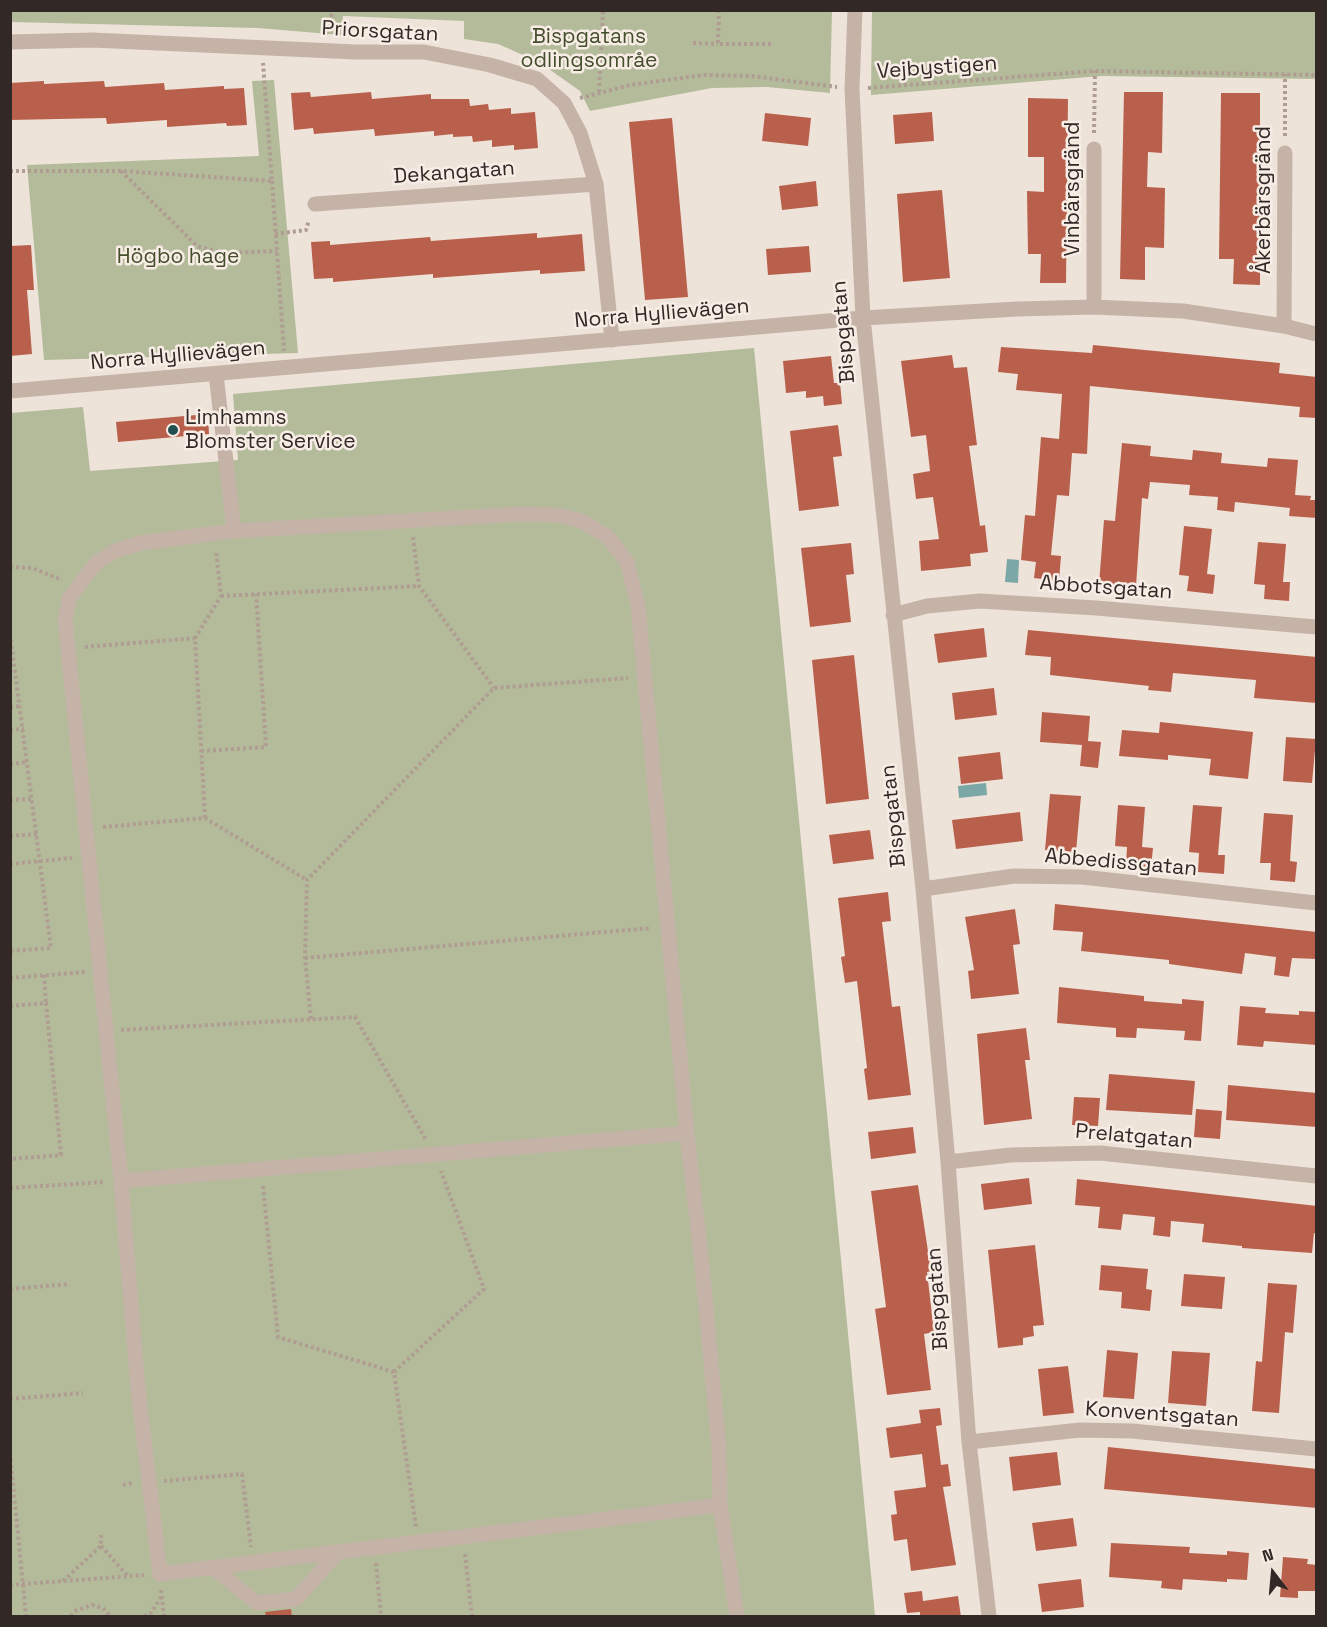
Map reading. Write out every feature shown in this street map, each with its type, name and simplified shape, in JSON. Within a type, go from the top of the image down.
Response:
[{"type":"street","name":"Bispgatan","points":[[855,10],[852,90],[863,318],[892,615],[923,889],[948,1162],[969,1442],[989,1617]]},
{"type":"street","name":"Priorsgatan","points":[[10,42],[92,40],[424,52],[490,65],[537,79],[564,103],[579,133],[596,184],[612,340]]},
{"type":"street","name":"Vinbärsgränd","points":[[1094,149],[1094,307]]},
{"type":"street","name":"Åkerbärsgränd","points":[[1284,326],[1285,153]]},
{"type":"street","name":"Dekangatan","points":[[315,204],[596,184]]},
{"type":"street","name":"Norra Hyllievägen","points":[[10,391],[863,318],[1017,309],[1094,307],[1183,311],[1284,326],[1317,334]]},
{"type":"street","points":[[216,374],[234,531]]},
{"type":"street","points":[[720,1505],[160,1574],[149,1482],[90,856],[65,620],[70,597],[96,563],[115,551],[140,543],[234,531],[520,514],[558,515],[582,521],[608,537],[627,562],[638,606],[670,926],[687,1133],[711,1357],[719,1449],[720,1505],[737,1617]]},
{"type":"street","name":"Abbotsgatan","points":[[892,615],[927,606],[980,601],[1108,609],[1317,627]]},
{"type":"street","name":"Abbedissgatan","points":[[923,889],[1014,876],[1082,877],[1317,903]]},
{"type":"street","points":[[121,1181],[261,1167],[687,1133]]},
{"type":"street","name":"Prelatgatan","points":[[948,1162],[1011,1155],[1100,1153],[1317,1176]]},
{"type":"street","name":"Konventsgatan","points":[[969,1442],[1080,1430],[1132,1431],[1317,1449]]},
{"type":"street","points":[[213,1568],[257,1603],[296,1599],[338,1552]]},
{"type":"path","points":[[322,50],[333,10]]},
{"type":"path","points":[[599,92],[603,10]]},
{"type":"path","points":[[718,44],[720,10]]},
{"type":"path","points":[[693,43],[771,44]]},
{"type":"path","points":[[261,46],[286,368]]},
{"type":"path","name":"Vejbystigen","points":[[564,103],[599,92],[703,75],[752,76],[852,90],[1095,71],[1317,75]]},
{"type":"path","name":"Vinbärsgränd","points":[[1094,149],[1095,71]]},
{"type":"path","name":"Åkerbärsgränd","points":[[1285,153],[1286,74]]},
{"type":"path","points":[[10,171],[121,171],[272,181]]},
{"type":"path","points":[[121,171],[197,246],[223,253],[277,251]]},
{"type":"path","points":[[276,234],[306,230],[315,204]]},
{"type":"path","points":[[411,522],[419,586],[495,688]]},
{"type":"path","points":[[205,818],[195,638],[221,596],[214,534]]},
{"type":"path","points":[[10,567],[32,568],[76,587]]},
{"type":"path","points":[[221,596],[419,586]]},
{"type":"path","points":[[201,751],[266,747],[256,594]]},
{"type":"path","points":[[10,634],[51,948],[10,951]]},
{"type":"path","points":[[69,648],[195,638]]},
{"type":"path","points":[[311,1019],[305,958],[307,880],[495,688],[644,676]]},
{"type":"path","points":[[10,707],[20,706]]},
{"type":"path","points":[[10,730],[24,729]]},
{"type":"path","points":[[10,764],[28,762]]},
{"type":"path","points":[[10,800],[33,799]]},
{"type":"path","points":[[87,829],[205,818],[307,880]]},
{"type":"path","points":[[10,836],[37,834]]},
{"type":"path","points":[[10,864],[90,856]]},
{"type":"path","points":[[305,958],[670,926]]},
{"type":"path","points":[[10,978],[100,971]]},
{"type":"path","points":[[10,1159],[61,1155],[44,975]]},
{"type":"path","points":[[10,1006],[46,1003]]},
{"type":"path","points":[[105,1031],[355,1017],[434,1154],[484,1288],[394,1372]]},
{"type":"path","points":[[261,1167],[278,1338],[394,1372]]},
{"type":"path","points":[[10,1188],[121,1181]]},
{"type":"path","points":[[10,1289],[70,1284]]},
{"type":"path","points":[[394,1372],[418,1543]]},
{"type":"path","points":[[10,1399],[83,1393]]},
{"type":"path","points":[[10,1453],[12,1493],[26,1616]]},
{"type":"path","points":[[123,1485],[242,1474],[252,1563]]},
{"type":"path","points":[[101,1535],[101,1546],[128,1576]]},
{"type":"path","points":[[463,1538],[472,1617]]},
{"type":"path","points":[[63,1581],[101,1546]]},
{"type":"path","points":[[375,1548],[381,1617]]},
{"type":"path","points":[[10,1585],[160,1574],[164,1617]]},
{"type":"path","points":[[144,1617],[150,1614],[162,1596]]},
{"type":"path","points":[[71,1617],[75,1611],[92,1605],[103,1608],[110,1617]]},
{"type":"green space","name":"Bispgatans odlingsområe","points":[[11,10],[832,11],[830,93],[767,87],[712,88],[590,111],[580,91],[539,62],[498,44],[464,39],[464,21],[343,16],[341,35],[258,28],[11,22]]},
{"type":"green space","points":[[872,11],[1316,11],[1316,79],[1101,76],[871,95]]},
{"type":"green space","name":"Högbo hage","points":[[274,80],[298,353],[44,360],[27,165],[259,156],[252,81]]},
{"type":"green space","points":[[754,348],[875,1616],[11,1616],[11,413],[83,407],[90,471],[238,460],[233,394]]},
{"type":"water","points":[[1007,559],[1019,560],[1018,583],[1005,582]]},
{"type":"water","points":[[986,783],[987,795],[959,798],[958,786]]},
{"type":"building","points":[[44,81],[44,84],[104,81],[105,87],[164,83],[165,90],[224,86],[224,89],[244,88],[247,125],[227,126],[226,123],[167,127],[167,120],[107,124],[106,118],[10,120],[10,83]]},
{"type":"building","points":[[310,92],[311,97],[371,92],[372,99],[431,94],[431,99],[469,99],[470,106],[488,104],[489,110],[511,108],[511,114],[535,112],[538,148],[514,150],[514,145],[492,147],[492,140],[473,142],[472,136],[453,137],[453,134],[434,136],[434,131],[375,136],[374,129],[314,134],[313,128],[294,130],[291,93]]},
{"type":"building","points":[[1124,92],[1163,92],[1162,153],[1148,152],[1147,187],[1165,188],[1164,248],[1145,247],[1145,280],[1120,279]]},
{"type":"building","points":[[1221,93],[1260,93],[1260,285],[1233,284],[1234,259],[1219,259]]},
{"type":"building","points":[[1028,98],[1068,99],[1066,283],[1040,283],[1041,254],[1028,254],[1027,191],[1044,192],[1044,157],[1028,157]]},
{"type":"building","points":[[932,112],[934,141],[895,144],[893,115]]},
{"type":"building","points":[[765,113],[811,118],[808,146],[762,141]]},
{"type":"building","points":[[672,118],[688,297],[645,300],[629,122]]},
{"type":"building","points":[[816,181],[818,206],[782,210],[779,186]]},
{"type":"building","points":[[942,190],[950,278],[903,282],[897,194]]},
{"type":"building","points":[[537,233],[537,238],[582,234],[585,271],[540,274],[540,270],[433,278],[433,274],[333,282],[333,278],[314,279],[311,242],[330,241],[330,245],[430,237],[431,241]]},
{"type":"building","points":[[31,245],[34,290],[27,290],[32,354],[10,356],[10,246]]},
{"type":"building","points":[[809,246],[811,272],[768,275],[766,249]]},
{"type":"building","points":[[1093,345],[1280,363],[1279,373],[1317,377],[1317,418],[1299,417],[1300,407],[1090,386],[1087,454],[1072,453],[1069,496],[1057,495],[1051,555],[1061,556],[1059,581],[1034,578],[1036,562],[1021,560],[1025,515],[1035,516],[1041,437],[1059,439],[1062,394],[1016,390],[1018,374],[998,372],[1001,347],[1092,353]]},
{"type":"building","points":[[952,355],[954,368],[967,367],[977,445],[969,446],[980,526],[985,525],[988,552],[970,554],[971,566],[921,571],[919,541],[939,539],[933,497],[916,499],[913,474],[930,471],[926,435],[911,437],[901,361]]},
{"type":"building","points":[[831,356],[834,383],[840,383],[842,404],[824,406],[823,396],[806,398],[806,391],[786,393],[783,361]]},
{"type":"building","points":[[208,414],[209,434],[118,442],[116,422]]},
{"type":"building","points":[[838,425],[842,456],[833,457],[839,506],[799,511],[790,431]]},
{"type":"building","points":[[1122,443],[1151,446],[1150,456],[1192,460],[1193,450],[1222,453],[1221,463],[1267,467],[1268,458],[1298,460],[1295,495],[1311,496],[1310,500],[1317,500],[1317,518],[1289,516],[1290,508],[1235,502],[1234,512],[1217,510],[1218,497],[1189,495],[1190,485],[1150,482],[1148,499],[1142,498],[1136,586],[1099,584],[1104,520],[1115,521]]},
{"type":"building","points":[[1184,526],[1212,529],[1207,574],[1215,575],[1213,594],[1187,591],[1189,576],[1179,575]]},
{"type":"building","points":[[1258,542],[1286,544],[1283,582],[1290,582],[1289,601],[1264,599],[1265,585],[1254,584]]},
{"type":"building","points":[[851,543],[854,574],[846,575],[851,622],[810,627],[801,548]]},
{"type":"building","points":[[984,628],[987,657],[938,663],[934,634]]},
{"type":"building","points":[[1028,630],[1317,657],[1317,703],[1254,698],[1256,680],[1173,673],[1171,692],[1148,690],[1149,686],[1050,675],[1051,657],[1025,655]]},
{"type":"building","points":[[854,655],[869,799],[826,804],[812,660]]},
{"type":"building","points":[[994,688],[997,715],[955,720],[952,693]]},
{"type":"building","points":[[1042,712],[1090,716],[1088,741],[1101,742],[1098,768],[1080,766],[1082,745],[1040,742]]},
{"type":"building","points":[[1160,722],[1253,732],[1248,779],[1209,775],[1211,759],[1168,755],[1168,760],[1119,756],[1122,730],[1159,733]]},
{"type":"building","points":[[1286,737],[1316,739],[1312,783],[1283,781]]},
{"type":"building","points":[[1000,752],[1003,779],[961,784],[958,757]]},
{"type":"building","points":[[1050,794],[1081,796],[1076,852],[1045,850]]},
{"type":"building","points":[[1118,805],[1145,807],[1142,847],[1153,848],[1151,867],[1126,865],[1127,847],[1115,846]]},
{"type":"building","points":[[1193,805],[1222,807],[1218,855],[1225,855],[1224,874],[1198,872],[1199,853],[1189,852]]},
{"type":"building","points":[[1020,812],[1023,841],[956,849],[952,820]]},
{"type":"building","points":[[1264,813],[1293,815],[1290,861],[1297,862],[1295,882],[1270,880],[1271,863],[1260,863]]},
{"type":"building","points":[[870,830],[874,859],[833,864],[829,835]]},
{"type":"building","points":[[888,892],[891,921],[882,922],[892,1007],[900,1006],[911,1095],[868,1100],[864,1069],[867,1068],[857,981],[845,983],[841,957],[845,956],[838,898]]},
{"type":"building","points":[[1055,904],[1317,932],[1317,959],[1292,958],[1289,977],[1274,975],[1276,957],[1245,953],[1242,974],[1169,964],[1169,960],[1081,951],[1083,932],[1053,930]]},
{"type":"building","points":[[1015,909],[1020,944],[1013,945],[1019,994],[971,999],[968,971],[974,970],[965,917]]},
{"type":"building","points":[[1059,987],[1144,996],[1144,1001],[1182,1004],[1182,999],[1204,1001],[1201,1041],[1184,1040],[1185,1031],[1137,1028],[1136,1038],[1116,1037],[1116,1028],[1057,1023]]},
{"type":"building","points":[[1240,1006],[1266,1008],[1265,1013],[1299,1015],[1299,1011],[1317,1012],[1317,1045],[1264,1041],[1263,1047],[1237,1045]]},
{"type":"building","points":[[1026,1028],[1030,1060],[1025,1060],[1032,1119],[984,1125],[977,1034]]},
{"type":"building","points":[[1109,1074],[1195,1081],[1192,1115],[1106,1110]]},
{"type":"building","points":[[1228,1085],[1317,1093],[1317,1127],[1226,1120]]},
{"type":"building","points":[[1074,1097],[1100,1098],[1098,1126],[1072,1125]]},
{"type":"building","points":[[1196,1109],[1222,1111],[1220,1139],[1194,1137]]},
{"type":"building","points":[[913,1127],[916,1153],[871,1159],[868,1132]]},
{"type":"building","points":[[1029,1178],[1032,1204],[984,1210],[981,1184]]},
{"type":"building","points":[[1077,1179],[1317,1206],[1317,1234],[1314,1233],[1312,1253],[1242,1248],[1242,1246],[1202,1242],[1204,1224],[1171,1221],[1170,1237],[1153,1235],[1155,1217],[1123,1214],[1121,1230],[1098,1228],[1100,1207],[1075,1205]]},
{"type":"building","points":[[918,1185],[931,1271],[927,1272],[934,1332],[924,1334],[931,1390],[887,1395],[875,1309],[886,1307],[871,1191]]},
{"type":"building","points":[[1035,1245],[1044,1325],[1033,1326],[1034,1336],[1023,1338],[1023,1345],[998,1348],[988,1250]]},
{"type":"building","points":[[1101,1265],[1148,1269],[1146,1289],[1152,1290],[1150,1311],[1121,1308],[1122,1292],[1099,1290]]},
{"type":"building","points":[[1184,1274],[1225,1277],[1222,1309],[1181,1306]]},
{"type":"building","points":[[1268,1283],[1297,1285],[1293,1333],[1285,1332],[1279,1413],[1252,1411],[1256,1361],[1262,1362]]},
{"type":"building","points":[[1107,1350],[1138,1353],[1134,1399],[1103,1397]]},
{"type":"building","points":[[1172,1351],[1210,1353],[1206,1406],[1168,1403]]},
{"type":"building","points":[[1068,1366],[1074,1413],[1043,1416],[1038,1369]]},
{"type":"building","points":[[940,1408],[942,1425],[936,1426],[941,1465],[948,1464],[951,1486],[943,1487],[956,1565],[911,1571],[907,1539],[894,1541],[891,1515],[897,1514],[894,1491],[926,1487],[922,1454],[890,1458],[886,1428],[921,1423],[919,1410]]},
{"type":"building","points":[[1108,1447],[1317,1469],[1317,1508],[1104,1489]]},
{"type":"building","points":[[1057,1452],[1061,1485],[1013,1491],[1009,1457]]},
{"type":"building","points":[[1073,1518],[1077,1546],[1036,1551],[1032,1523]]},
{"type":"building","points":[[1111,1543],[1190,1547],[1189,1553],[1227,1555],[1227,1551],[1249,1553],[1247,1580],[1227,1579],[1227,1582],[1183,1579],[1182,1590],[1161,1588],[1162,1581],[1109,1577]]},
{"type":"building","points":[[1283,1557],[1308,1559],[1307,1564],[1317,1565],[1317,1591],[1298,1591],[1298,1598],[1280,1597]]},
{"type":"building","points":[[1081,1579],[1084,1607],[1042,1612],[1038,1584]]},
{"type":"building","points":[[922,1591],[923,1601],[958,1596],[961,1617],[920,1617],[920,1612],[907,1613],[904,1593]]},
{"type":"building","points":[[291,1609],[292,1617],[266,1617],[265,1612]]},
{"type":"place","name":"Limhamns Blomster Service","points":[[173,430]]}]
